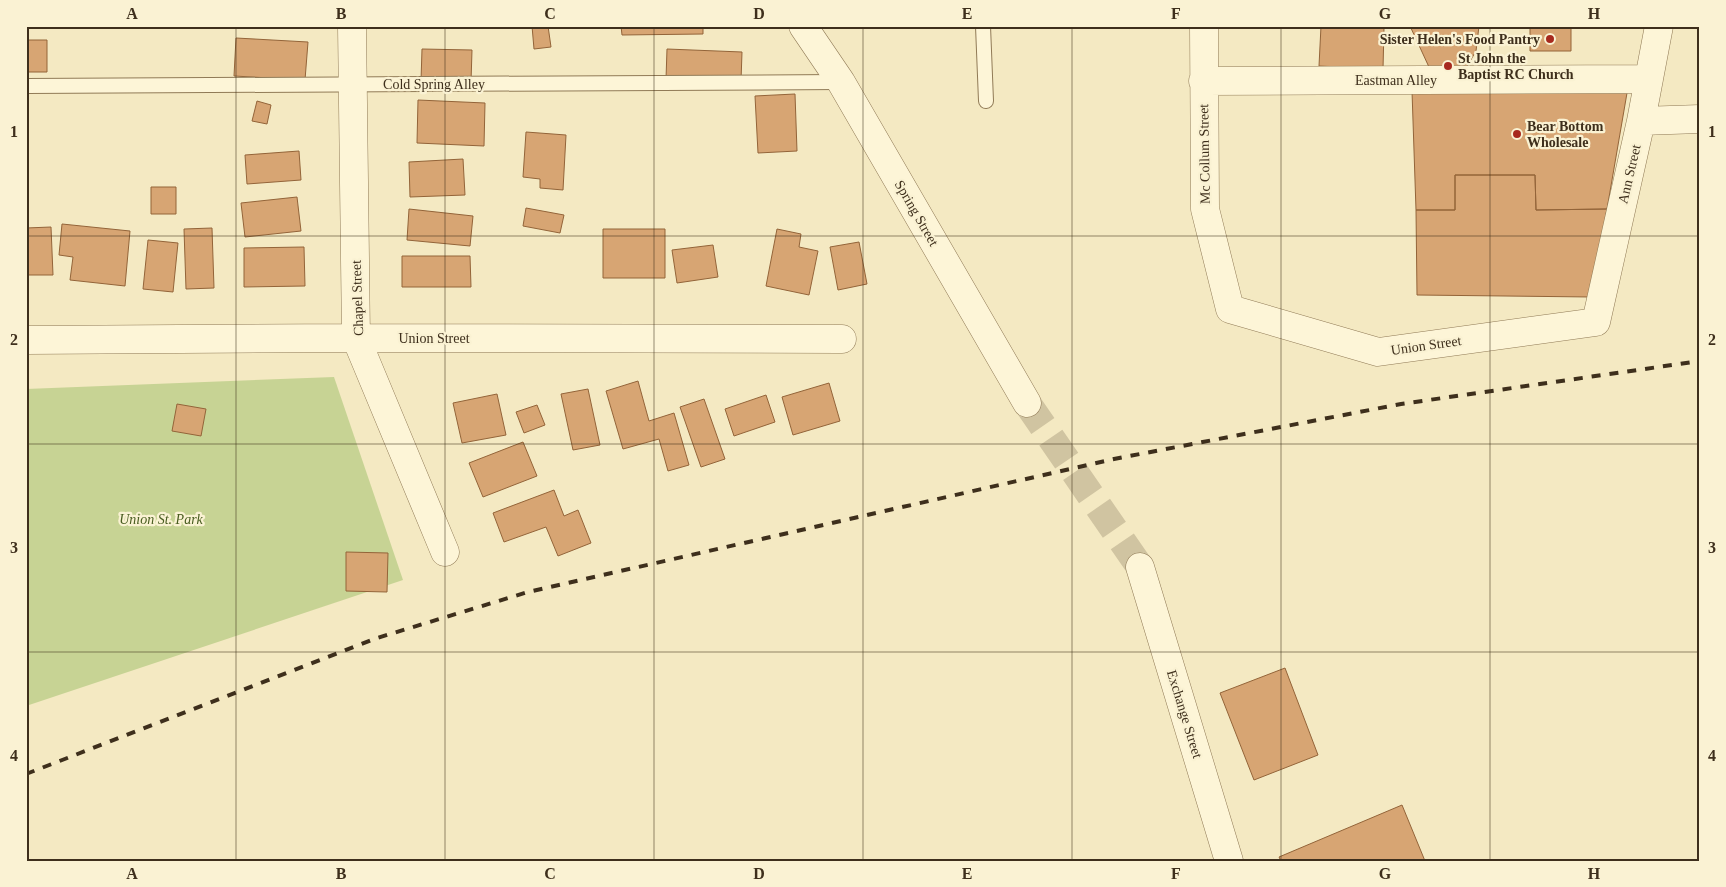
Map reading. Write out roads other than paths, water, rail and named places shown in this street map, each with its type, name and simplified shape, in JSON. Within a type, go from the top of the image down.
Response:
[{"type":"street","name":"Chapel Street","points":[[352,26],[356,338],[445,552]]},
{"type":"street","name":"Spring Street","points":[[803,26],[841,82],[1027,403]]},
{"type":"street","name":"Mc Collum Street","points":[[1204,26],[1205,209],[1230,309]]},
{"type":"street","name":"Ann Street","points":[[1596,322],[1641,121],[1659,26]]},
{"type":"street","name":"Eastman Alley","points":[[1203,81],[1649,79]]},
{"type":"street","points":[[1641,121],[1700,119]]},
{"type":"street","name":"Union Street","points":[[1230,309],[1378,352],[1596,322]]},
{"type":"street","name":"Union Street","points":[[26,340],[356,338],[842,339]]},
{"type":"street","name":"Exchange Street","points":[[1140,567],[1229,861]]},
{"type":"lane","points":[[983,26],[986,101]]},
{"type":"lane","name":"Cold Spring Alley","points":[[26,86],[841,82]]},
{"type":"tunnel","points":[[1027,403],[1140,567]]},
{"type":"railway","points":[[26,774],[377,638],[528,592],[1114,459],[1401,404],[1700,361]]},
{"type":"place","name":"Sister Helen's Food Pantry","points":[[1550,39]]},
{"type":"place","name":"St John the Baptist RC Church","points":[[1448,66]]},
{"type":"place","name":"Bear Bottom Wholesale","points":[[1517,134]]},
{"type":"park label","name":"Union St. Park","points":[[161,519]]}]
